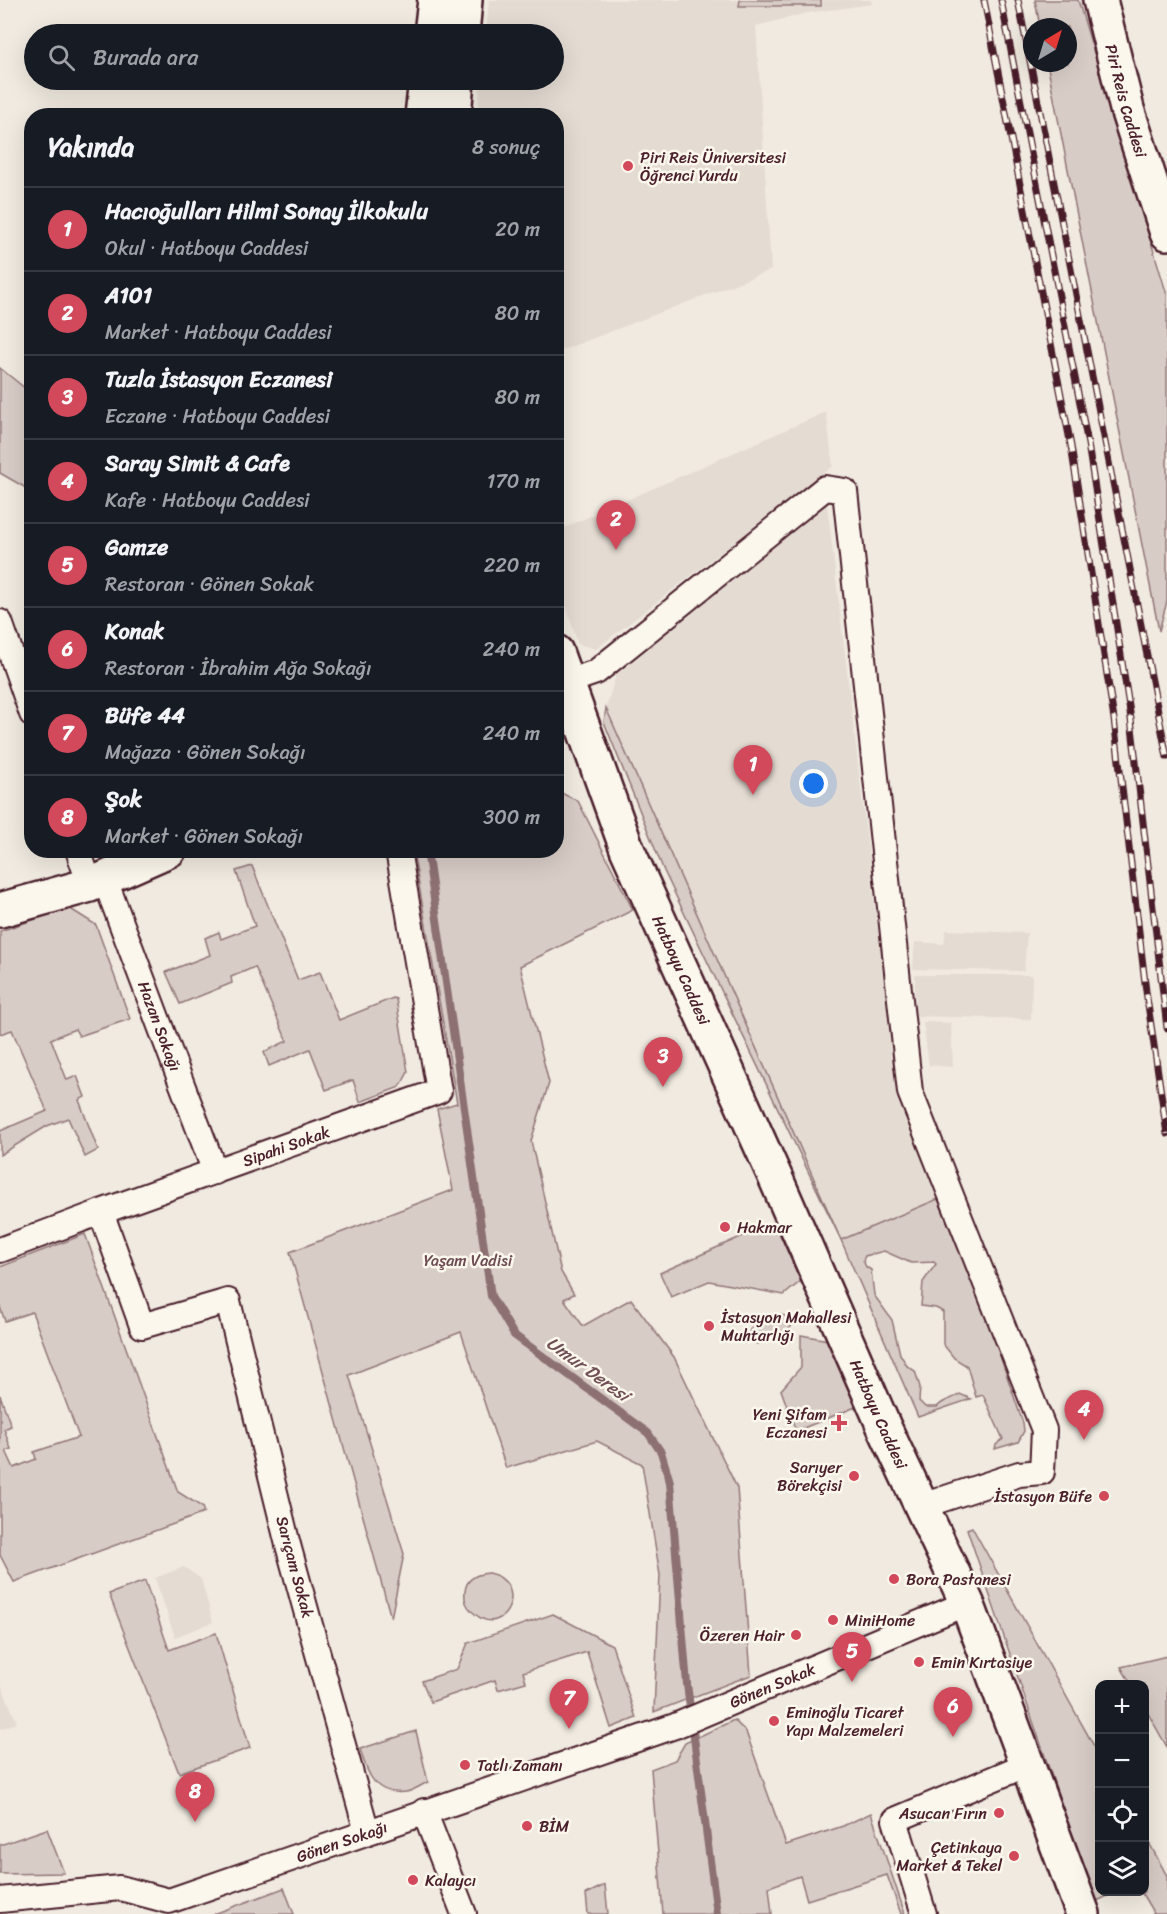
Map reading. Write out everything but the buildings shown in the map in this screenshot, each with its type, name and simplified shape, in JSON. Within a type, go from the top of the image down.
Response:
[{"type":"main road","points":[[432,24],[435,0]]},
{"type":"main road","points":[[463,24],[465,0]]},
{"type":"main road","name":"Piri Reis Caddesi","points":[[1100,0],[1127,109],[1167,233]]},
{"type":"main road","points":[[423,108],[425,90]]},
{"type":"main road","points":[[455,108],[456,90]]},
{"type":"main road","name":"Hatboyu Caddesi","points":[[564,687],[567,717],[776,1179],[885,1429],[967,1602],[1083,1914]]},
{"type":"main road","points":[[0,910],[97,883],[152,858]]},
{"type":"street","points":[[564,667],[597,672],[825,488],[845,491],[910,1092],[1044,1430],[1042,1472],[1019,1474],[922,1506]]},
{"type":"street","points":[[0,622],[21,653],[24,670]]},
{"type":"street","name":"Hazan Sokağı","points":[[83,858],[97,883],[215,1172]]},
{"type":"street","name":"Sipahi Sokak","points":[[0,1250],[440,1091],[399,858]]},
{"type":"street","name":"Sarıçam Sokak","points":[[101,1212],[142,1326],[228,1301],[288,1545],[367,1832]]},
{"type":"street","name":"Gönen Sokak","points":[[675,1726],[967,1602]]},
{"type":"street","name":"Gönen Sokağı","points":[[0,1900],[120,1888],[172,1907],[424,1811],[675,1726]]},
{"type":"street","points":[[924,1914],[895,1820],[1028,1764]]},
{"type":"street","points":[[424,1811],[464,1914]]},
{"type":"shaded area","points":[[489,0],[871,0],[872,4],[807,13],[756,26],[771,270],[564,349],[564,108],[478,108],[480,90],[564,90],[564,24],[487,24]]},
{"type":"shaded area","points":[[826,412],[833,466],[596,649],[578,644],[564,600],[564,528]]},
{"type":"shaded area","points":[[827,504],[897,1092],[937,1199],[841,1240],[606,708],[616,675]]},
{"type":"shaded area","points":[[946,930],[1027,933],[1024,971],[913,969],[915,942],[944,944]]},
{"type":"shaded area","points":[[915,975],[1032,975],[1031,1019],[915,1016]]},
{"type":"shaded area","points":[[923,1022],[951,1023],[953,1067],[929,1065]]},
{"type":"shaded area","points":[[184,1567],[201,1579],[213,1622],[175,1637],[155,1578]]},
{"type":"shaded area","points":[[0,1682],[17,1723],[0,1729]]},
{"type":"green space","points":[[740,0],[821,0],[821,6],[739,6]]},
{"type":"green space","points":[[1035,0],[1078,0],[1167,295],[1167,601],[1159,631],[1049,72],[1077,72],[1077,18],[1038,18]]},
{"type":"green space","points":[[0,368],[24,387],[24,487],[0,473]]},
{"type":"green space","points":[[606,708],[841,1240],[664,871],[604,722]]},
{"type":"green space","name":"Yaşam Vadisi","points":[[564,794],[578,801],[633,910],[520,966],[549,1083],[531,1141],[561,1272],[574,1294],[564,1299],[583,1326],[631,1299],[674,1357],[737,1488],[751,1675],[654,1712],[660,1575],[642,1464],[597,1441],[506,1468],[461,1332],[349,1375],[404,1554],[391,1618],[290,1252],[453,1190],[437,1109],[457,1103],[414,858],[564,858]]},
{"type":"green space","points":[[252,866],[298,980],[320,972],[339,1020],[393,998],[396,999],[408,1072],[400,1087],[360,1102],[353,1080],[326,1090],[310,1049],[269,1066],[264,1052],[287,1041],[255,967],[231,977],[232,983],[180,1004],[166,972],[210,955],[205,938],[219,932],[221,939],[255,926],[236,871]]},
{"type":"green space","points":[[69,908],[96,925],[130,1019],[79,1036],[75,1029],[51,1039],[67,1080],[77,1076],[85,1097],[79,1100],[98,1150],[85,1157],[68,1118],[47,1126],[0,1155],[0,1131],[47,1111],[12,1030],[0,1034],[0,931]]},
{"type":"green space","points":[[938,1199],[985,1312],[1023,1423],[1024,1431],[1018,1442],[995,1449],[1003,1439],[983,1395],[976,1397],[967,1366],[954,1358],[943,1344],[943,1312],[936,1308],[921,1306],[923,1282],[936,1264],[934,1262],[911,1263],[884,1251],[865,1256],[863,1260],[866,1267],[871,1270],[874,1295],[892,1320],[900,1354],[907,1366],[915,1371],[920,1387],[919,1401],[925,1407],[937,1407],[960,1394],[971,1399],[918,1417],[841,1240]]},
{"type":"green space","points":[[774,1222],[801,1281],[784,1295],[709,1281],[671,1297],[660,1273]]},
{"type":"green space","points":[[85,1234],[178,1492],[202,1507],[204,1513],[14,1582],[0,1555],[0,1395],[11,1426],[4,1429],[11,1449],[6,1451],[14,1468],[36,1459],[34,1452],[79,1437],[32,1312],[5,1321],[0,1307],[0,1267]]},
{"type":"green space","points":[[781,1315],[793,1322],[788,1333],[757,1344],[751,1338],[749,1333],[756,1325]]},
{"type":"green space","points":[[801,1335],[828,1340],[858,1406],[796,1431],[781,1390],[801,1367]]},
{"type":"green space","points":[[972,1527],[1095,1748],[1095,1896],[1108,1896],[1095,1902],[967,1529]]},
{"type":"green space","points":[[489,1573],[502,1579],[509,1587],[511,1597],[504,1615],[496,1620],[486,1620],[475,1614],[465,1599],[467,1583],[478,1575]]},
{"type":"green space","points":[[145,1581],[169,1650],[216,1633],[250,1748],[179,1773],[109,1594]]},
{"type":"green space","points":[[553,1614],[612,1645],[636,1718],[611,1728],[587,1652],[523,1672],[526,1682],[498,1690],[495,1680],[431,1702],[422,1681],[457,1669],[468,1643]]},
{"type":"green space","points":[[1167,1656],[1167,1747],[1149,1715],[1149,1680],[1129,1680],[1121,1667]]},
{"type":"green space","points":[[734,1720],[746,1732],[786,1845],[843,1826],[871,1813],[905,1914],[901,1914],[887,1875],[807,1900],[800,1876],[769,1887],[772,1914],[663,1914],[651,1769],[675,1760],[685,1743]]},
{"type":"green space","points":[[416,1731],[428,1782],[406,1792],[395,1792],[380,1787],[369,1775],[360,1749]]},
{"type":"green space","points":[[47,1829],[64,1873],[0,1874],[0,1845]]},
{"type":"green space","points":[[1149,1842],[1167,1876],[1167,1914],[1154,1914],[1143,1896],[1149,1896]]},
{"type":"green space","points":[[605,1885],[608,1914],[588,1914],[586,1894]]},
{"type":"green space","points":[[284,1888],[294,1914],[214,1914]]},
{"type":"waterway","name":"Umur Deresi","points":[[428,858],[491,1296],[514,1335],[648,1433],[661,1452],[670,1482],[687,1684],[717,1914]]},
{"type":"railway","points":[[984,0],[1071,446],[1114,719],[1146,991],[1167,1134]]},
{"type":"railway","points":[[1001,0],[1088,444],[1131,719],[1167,1028]]},
{"type":"railway","points":[[1018,0],[1167,757]]},
{"type":"place","name":"Piri Reis Üniversitesi Öğrenci Yurdu","points":[[628,166]]},
{"type":"place","name":"A101","points":[[616,550]]},
{"type":"place","name":"Hacıoğulları Hilmi Sonay İlkokulu","points":[[753,795]]},
{"type":"place","name":"Tuzla İstasyon Eczanesi","points":[[663,1087]]},
{"type":"place","name":"Hakmar","points":[[725,1227]]},
{"type":"place","name":"İstasyon Mahallesi Muhtarlığı","points":[[709,1326]]},
{"type":"place","name":"Yeni Şifam Eczanesi","points":[[839,1423]]},
{"type":"place","name":"Saray Simit & Cafe","points":[[1084,1440]]},
{"type":"place","name":"Sarıyer Börekçisi","points":[[854,1476]]},
{"type":"place","name":"İstasyon Büfe","points":[[1104,1496]]},
{"type":"place","name":"Bora Pastanesi","points":[[894,1579]]},
{"type":"place","name":"MiniHome","points":[[833,1620]]},
{"type":"place","name":"Özeren Hair","points":[[796,1635]]},
{"type":"place","name":"Emin Kırtasiye","points":[[919,1662]]},
{"type":"place","name":"Gamze","points":[[852,1682]]},
{"type":"place","name":"Eminoğlu Ticaret Yapı Malzemeleri","points":[[774,1721]]},
{"type":"place","name":"Büfe 44","points":[[569,1729]]},
{"type":"place","name":"Konak","points":[[953,1737]]},
{"type":"place","name":"Tatlı Zamanı","points":[[465,1765]]},
{"type":"place","name":"Asucan Fırın","points":[[999,1813]]},
{"type":"place","name":"Şok","points":[[195,1822]]},
{"type":"place","name":"BİM","points":[[527,1826]]},
{"type":"place","name":"Çetinkaya Market & Tekel","points":[[1014,1856]]},
{"type":"place","name":"Kalaycı","points":[[413,1880]]}]
